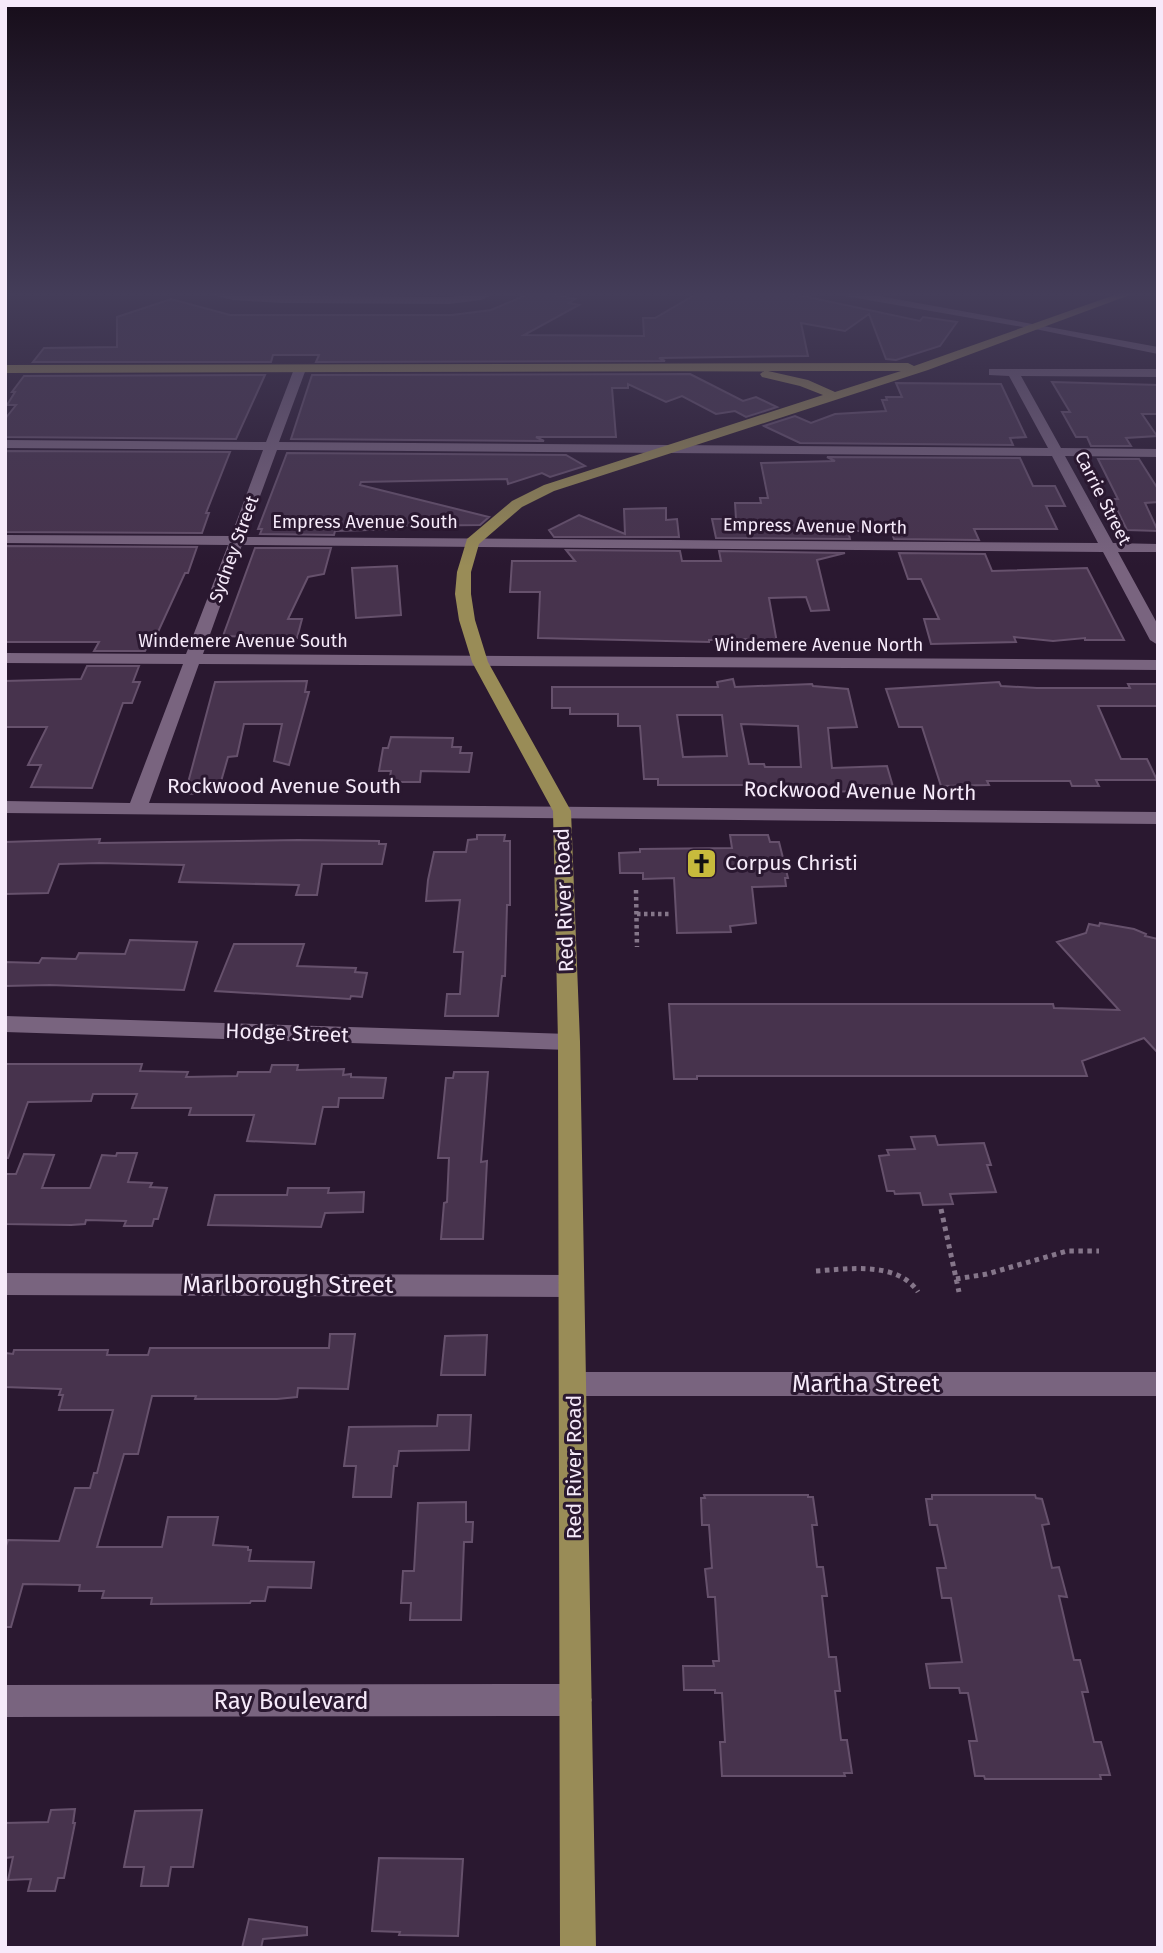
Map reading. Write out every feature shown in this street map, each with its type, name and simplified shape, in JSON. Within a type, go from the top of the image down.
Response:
[{"type":"main road","points":[[807,384],[835,396]]},
{"type":"main road","points":[[472,542],[517,504],[550,488],[871,384]]},
{"type":"main road","name":"Red River Road","points":[[472,542],[464,572],[463,594],[467,620],[480,662],[562,811],[569,1042],[578,1948]]},
{"type":"street","name":"Sydney Street","points":[[138,807],[294,384]]},
{"type":"street","name":"Carrie Street","points":[[1020,384],[1058,453],[1105,548],[1158,640]]},
{"type":"street","points":[[5,444],[1158,453]]},
{"type":"street","name":"Empress Avenue South","points":[[5,540],[472,542]]},
{"type":"street","name":"Empress Avenue North","points":[[472,542],[1158,548]]},
{"type":"street","name":"Windemere Avenue South","points":[[5,658],[480,662]]},
{"type":"street","name":"Windemere Avenue North","points":[[480,662],[1158,665]]},
{"type":"street","name":"Rockwood Avenue South","points":[[5,807],[562,811]]},
{"type":"street","name":"Rockwood Avenue North","points":[[562,811],[1158,818]]},
{"type":"street","name":"Hodge Street","points":[[5,1024],[569,1042]]},
{"type":"street","name":"Marlborough Street","points":[[5,1284],[571,1286]]},
{"type":"street","name":"Martha Street","points":[[573,1384],[1158,1384]]},
{"type":"street","name":"Ray Boulevard","points":[[5,1701],[576,1700]]},
{"type":"path","points":[[636,890],[638,947]]},
{"type":"path","points":[[637,914],[671,914]]},
{"type":"path","points":[[941,1209],[959,1292]]},
{"type":"path","points":[[956,1279],[1067,1251],[1099,1251]]},
{"type":"path","points":[[816,1270],[844,1269],[891,1273],[910,1280],[918,1292]]},
{"type":"building","points":[[18,384],[261,384],[236,439],[5,437],[5,419],[16,405],[7,405],[15,392],[12,392]]},
{"type":"building","points":[[309,384],[628,384],[628,388],[612,388],[616,437],[536,437],[544,441],[291,439]]},
{"type":"building","points":[[628,384],[710,384],[743,401],[756,397],[777,407],[746,417],[735,411],[716,414],[682,396],[666,402]]},
{"type":"building","points":[[896,384],[1001,384],[1026,437],[1010,438],[1013,445],[800,443],[764,426],[795,416],[811,423],[835,414],[886,411],[882,400],[887,400],[886,397],[902,397]]},
{"type":"building","points":[[1053,384],[1158,385],[1158,414],[1142,414],[1157,436],[1126,438],[1131,446],[1091,446],[1087,437],[1076,437],[1062,412],[1070,412]]},
{"type":"building","points":[[5,451],[230,452],[206,513],[209,513],[202,533],[5,532]]},
{"type":"building","points":[[287,453],[566,455],[585,466],[550,477],[542,473],[508,484],[507,479],[361,482],[360,485],[489,517],[480,525],[405,526],[402,529],[335,531],[334,535],[260,534],[262,529],[258,529]]},
{"type":"building","points":[[827,457],[1020,458],[1033,486],[1055,486],[1065,506],[1046,506],[1057,529],[974,529],[979,540],[894,539],[891,531],[848,531],[850,539],[716,538],[712,519],[736,519],[735,503],[761,503],[760,498],[768,498],[761,463],[835,461]]},
{"type":"building","points":[[1098,459],[1139,459],[1158,489],[1158,502],[1145,503],[1158,531],[1127,530],[1112,499],[1118,499]]},
{"type":"building","points":[[666,508],[666,520],[677,519],[679,537],[554,537],[549,530],[579,515],[625,534],[624,509]]},
{"type":"building","points":[[5,546],[197,547],[188,573],[185,573],[158,632],[155,632],[145,651],[94,651],[99,642],[5,642]]},
{"type":"building","points":[[255,548],[331,548],[324,574],[308,577],[288,619],[302,619],[297,638],[223,636]]},
{"type":"building","points":[[566,550],[680,551],[682,561],[721,561],[719,551],[845,553],[817,560],[829,610],[811,611],[806,597],[769,598],[777,643],[755,642],[754,639],[709,642],[538,638],[540,592],[510,592],[512,561],[575,561]]},
{"type":"building","points":[[899,553],[985,554],[992,571],[1087,568],[1124,640],[1085,638],[1053,641],[1014,637],[1016,642],[931,644],[924,619],[939,619],[921,579],[908,579]]},
{"type":"building","points":[[397,566],[401,615],[356,618],[352,568]]},
{"type":"building","points":[[87,666],[139,666],[133,682],[140,682],[132,703],[123,703],[92,788],[31,787],[41,765],[28,765],[47,727],[5,727],[5,681],[81,679]]},
{"type":"building","points":[[733,679],[735,687],[812,684],[848,689],[857,727],[828,728],[832,768],[887,766],[894,790],[825,792],[824,787],[753,789],[753,785],[658,785],[658,779],[644,779],[640,726],[618,726],[618,714],[570,714],[570,708],[552,708],[552,687],[718,687],[717,682]],"holes":[[[677,715],[722,715],[727,756],[683,757]],[[741,724],[798,726],[801,767],[749,764]]]},
{"type":"building","points":[[307,681],[305,692],[309,692],[289,765],[274,761],[282,724],[244,724],[237,756],[228,757],[220,785],[214,785],[212,793],[185,794],[215,682]]},
{"type":"building","points":[[999,682],[1001,686],[1037,688],[1130,688],[1128,684],[1158,684],[1158,706],[1098,706],[1121,759],[1147,759],[1157,780],[1096,780],[1099,786],[1072,786],[1070,781],[987,781],[989,785],[941,786],[922,727],[899,727],[886,689]]},
{"type":"building","points":[[391,737],[453,738],[452,747],[461,747],[460,753],[472,753],[469,772],[421,771],[420,782],[389,782],[391,771],[379,771],[383,748],[388,748]]},
{"type":"building","points":[[477,835],[505,835],[504,841],[510,841],[510,905],[507,905],[505,976],[502,976],[498,1016],[445,1016],[447,994],[460,994],[463,952],[454,952],[460,900],[426,901],[428,880],[434,852],[466,852],[468,840],[477,839]]},
{"type":"building","name":"Corpus Christi","points":[[730,835],[768,835],[770,842],[779,842],[788,878],[785,878],[786,886],[752,887],[756,923],[730,926],[731,932],[677,933],[674,878],[643,879],[643,873],[620,873],[619,853],[640,852],[640,849],[732,848]]},
{"type":"building","points":[[100,839],[99,843],[298,840],[379,841],[379,844],[386,844],[382,864],[322,864],[317,895],[296,895],[299,885],[179,882],[184,865],[99,863],[59,864],[48,893],[5,894],[5,842]]},
{"type":"building","points":[[1100,923],[1134,929],[1146,934],[1145,936],[1158,939],[1158,1053],[1144,1038],[1082,1061],[1087,1076],[697,1076],[697,1079],[674,1079],[669,1004],[1053,1004],[1054,1008],[1119,1010],[1057,942],[1086,933],[1089,924],[1099,926]]},
{"type":"building","points":[[130,940],[197,942],[184,990],[5,986],[5,962],[39,963],[42,958],[76,959],[79,953],[125,954]]},
{"type":"building","points":[[234,944],[304,944],[297,966],[356,968],[355,972],[367,973],[362,997],[351,996],[350,999],[215,991]]},
{"type":"building","points":[[5,1064],[142,1064],[140,1071],[188,1072],[186,1077],[237,1076],[238,1072],[270,1072],[272,1065],[298,1065],[297,1070],[344,1069],[343,1075],[351,1074],[351,1077],[386,1078],[383,1098],[339,1098],[338,1107],[323,1107],[315,1144],[247,1141],[254,1115],[189,1115],[191,1108],[132,1108],[137,1094],[93,1094],[91,1101],[28,1102],[8,1158],[5,1158]]},
{"type":"building","points":[[454,1072],[488,1072],[481,1162],[487,1161],[483,1239],[441,1239],[444,1203],[447,1202],[449,1158],[438,1158],[446,1078],[453,1078]]},
{"type":"building","points":[[935,1136],[938,1145],[984,1143],[991,1165],[987,1165],[996,1192],[950,1194],[953,1204],[923,1205],[920,1193],[895,1194],[894,1191],[887,1191],[879,1156],[889,1155],[887,1150],[915,1149],[911,1137]]},
{"type":"building","points":[[117,1153],[137,1153],[128,1182],[152,1183],[150,1187],[167,1188],[158,1219],[154,1219],[152,1226],[124,1226],[126,1221],[86,1220],[85,1224],[71,1225],[5,1224],[5,1174],[16,1174],[24,1154],[54,1155],[42,1188],[90,1188],[102,1155],[116,1156]]},
{"type":"building","points":[[288,1188],[329,1188],[328,1193],[364,1192],[363,1212],[325,1213],[321,1227],[208,1225],[215,1195],[287,1195]]},
{"type":"building","points":[[330,1334],[355,1334],[348,1389],[298,1388],[297,1397],[277,1399],[152,1396],[138,1454],[124,1454],[97,1547],[162,1547],[168,1517],[218,1517],[213,1545],[248,1547],[248,1550],[251,1550],[249,1561],[314,1562],[311,1588],[268,1587],[265,1601],[250,1603],[151,1604],[152,1598],[102,1598],[104,1591],[79,1591],[80,1585],[23,1584],[11,1627],[5,1627],[5,1549],[8,1540],[59,1541],[75,1488],[90,1488],[94,1473],[97,1473],[113,1410],[59,1410],[63,1395],[59,1395],[61,1389],[5,1387],[5,1353],[13,1354],[14,1350],[108,1350],[107,1355],[148,1355],[150,1348],[329,1348]]},
{"type":"building","points":[[487,1335],[485,1375],[441,1375],[445,1336]]},
{"type":"building","points":[[438,1415],[471,1415],[469,1450],[399,1451],[397,1466],[394,1466],[391,1497],[353,1497],[356,1466],[344,1466],[349,1427],[437,1426]]},
{"type":"building","points":[[704,1495],[813,1497],[817,1525],[812,1525],[817,1567],[823,1567],[827,1596],[822,1596],[829,1657],[836,1657],[840,1691],[835,1691],[841,1740],[847,1740],[852,1773],[844,1773],[845,1776],[722,1776],[720,1742],[725,1742],[722,1693],[715,1693],[715,1690],[684,1690],[683,1666],[714,1666],[713,1661],[719,1661],[715,1597],[708,1597],[705,1569],[712,1568],[709,1525],[702,1525],[701,1498],[705,1498]]},
{"type":"building","points":[[932,1495],[1035,1495],[1036,1498],[1042,1499],[1049,1524],[1042,1525],[1052,1568],[1059,1567],[1067,1597],[1059,1596],[1074,1660],[1080,1660],[1088,1692],[1082,1692],[1094,1742],[1101,1742],[1110,1775],[1100,1775],[1101,1779],[985,1779],[984,1776],[975,1776],[969,1741],[977,1741],[968,1693],[960,1693],[959,1688],[930,1688],[926,1664],[962,1662],[951,1598],[942,1598],[937,1568],[946,1568],[937,1525],[930,1525],[926,1499],[932,1499]]},
{"type":"building","points":[[466,1502],[466,1522],[473,1522],[472,1542],[464,1542],[461,1620],[410,1620],[411,1603],[401,1603],[403,1571],[414,1571],[418,1503]]},
{"type":"building","points":[[75,1809],[75,1823],[64,1878],[58,1878],[55,1891],[28,1891],[31,1879],[8,1880],[13,1857],[5,1858],[5,1823],[48,1822],[51,1810]]},
{"type":"building","points":[[202,1810],[193,1867],[171,1867],[168,1886],[141,1886],[144,1867],[124,1867],[135,1811]]},
{"type":"building","points":[[379,1858],[463,1859],[458,1936],[399,1935],[400,1932],[372,1931]]},
{"type":"building","points":[[249,1919],[307,1927],[307,1935],[263,1939],[261,1948],[242,1948]]},
{"type":"place","name":"Corpus Christi","points":[[702,863]]}]
